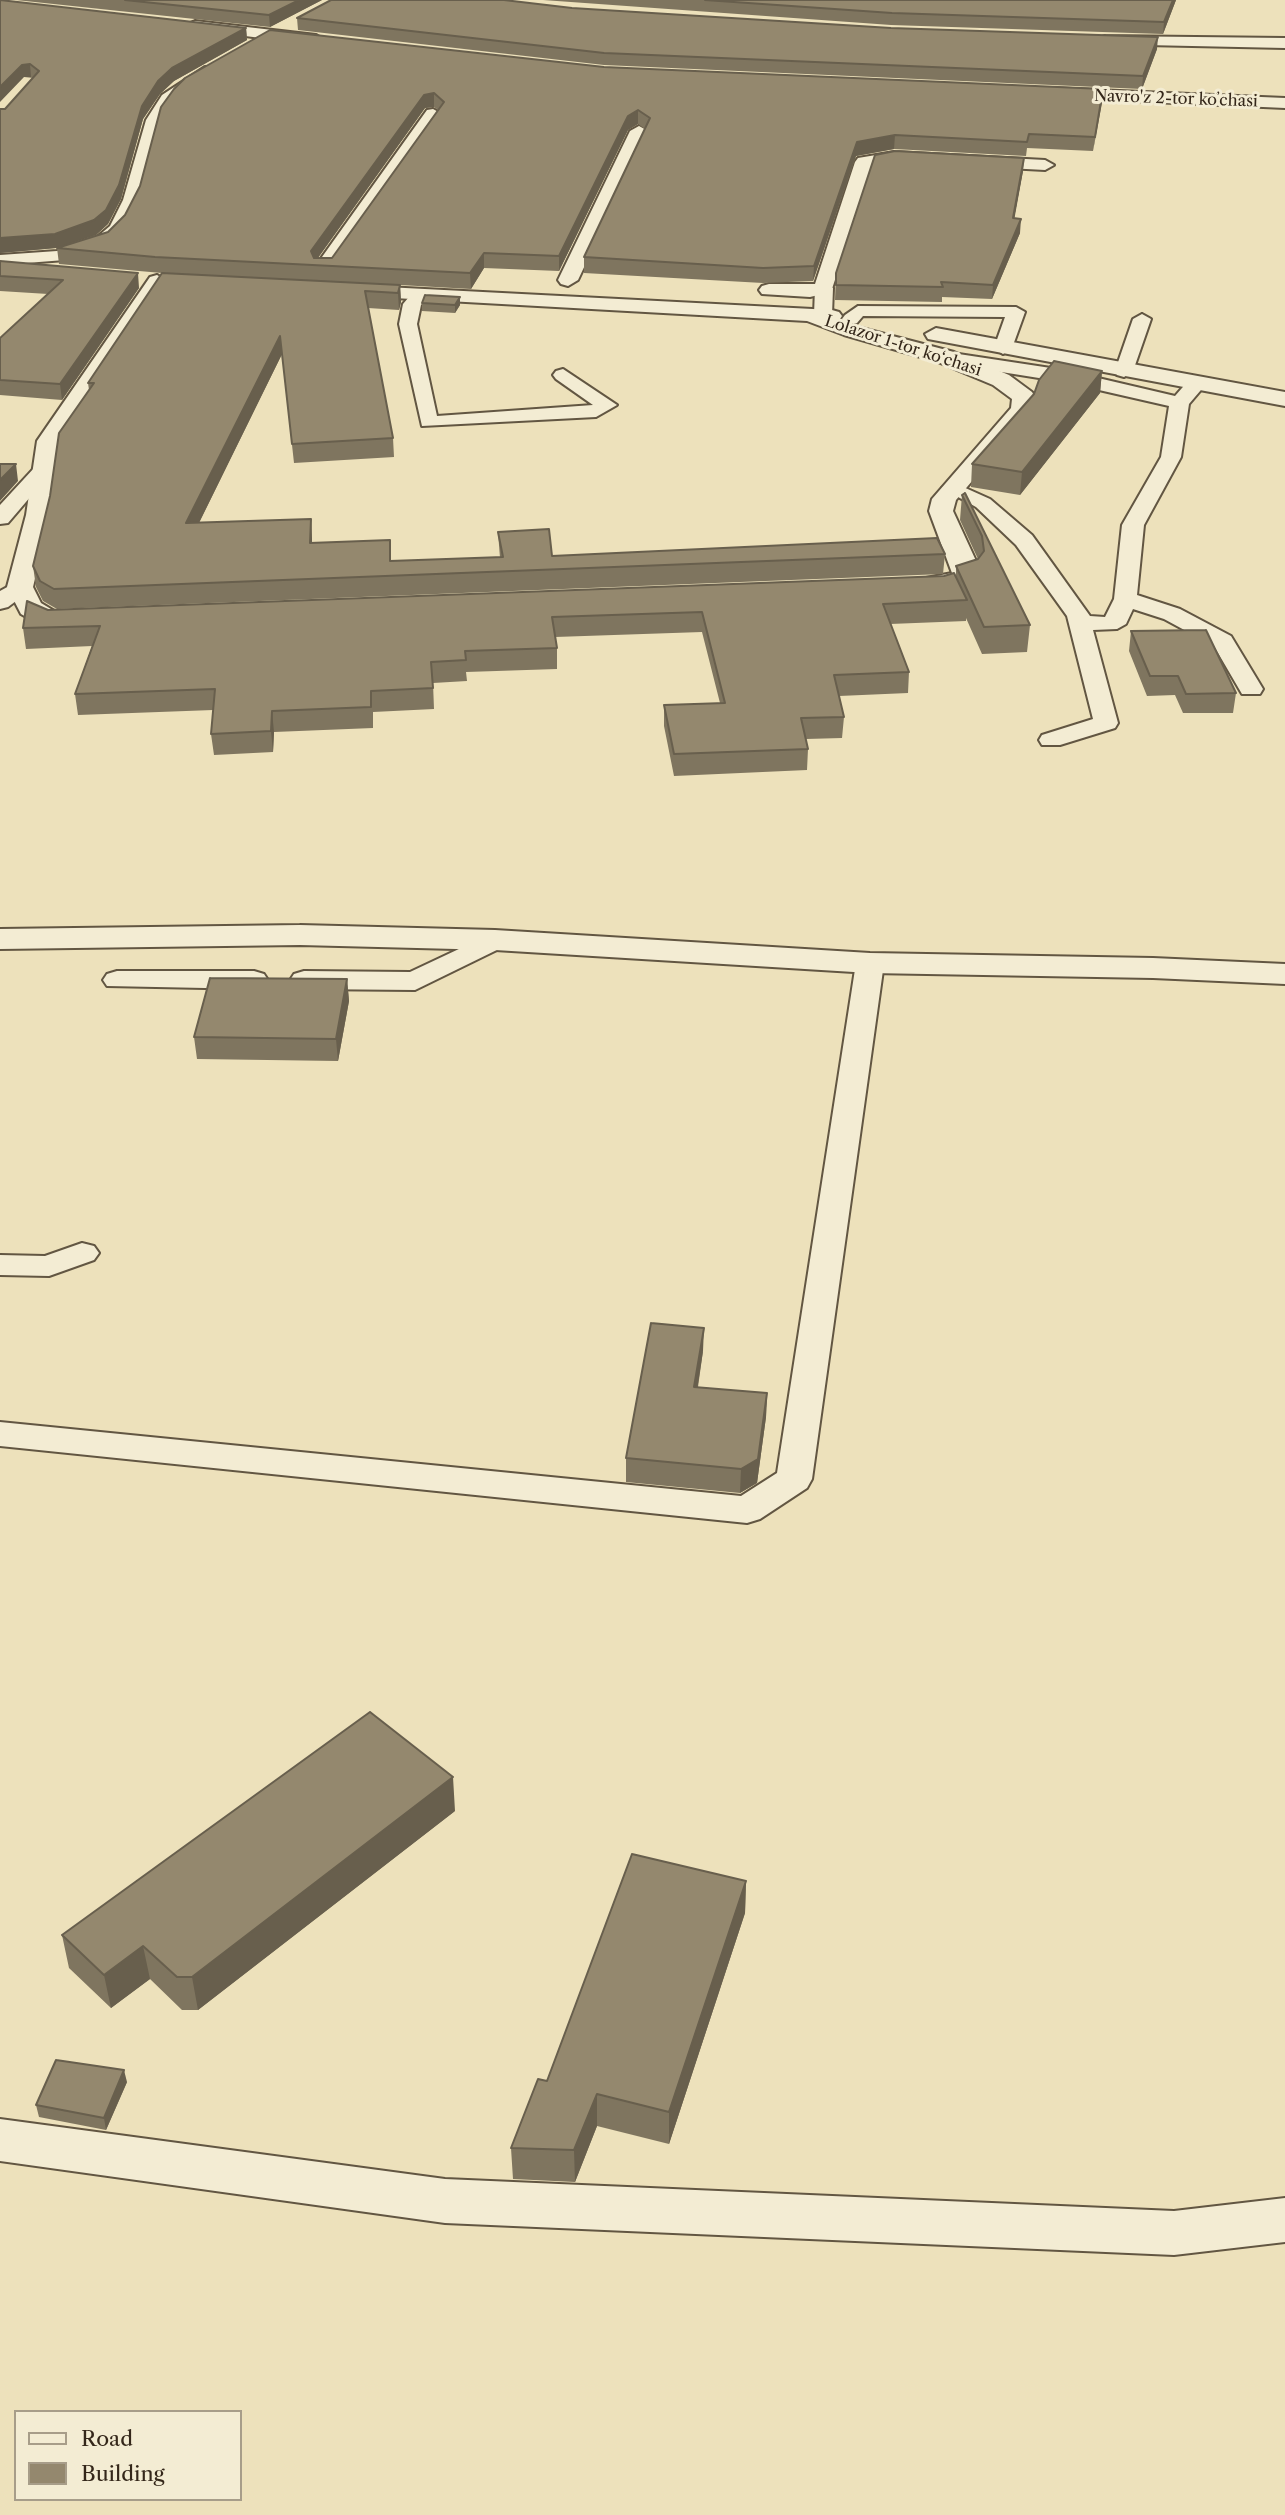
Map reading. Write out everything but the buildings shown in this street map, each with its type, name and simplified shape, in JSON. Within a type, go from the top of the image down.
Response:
[{"type":"street","points":[[272,35],[295,23]]},
{"type":"street","points":[[177,24],[338,42]]},
{"type":"street","points":[[1094,41],[1285,43]]},
{"type":"street","points":[[1025,92],[1285,103]]},
{"type":"street","points":[[351,269],[317,268],[433,114]]},
{"type":"street","points":[[595,282],[562,280],[639,131]]},
{"type":"street","points":[[755,290],[810,291],[824,288],[864,162],[894,157],[1045,165]]},
{"type":"street","points":[[59,256],[114,258]]},
{"type":"street","points":[[0,267],[78,274]]},
{"type":"street","points":[[131,278],[184,282]]},
{"type":"street","points":[[98,620],[51,620],[30,608],[20,587],[38,515],[42,471],[49,441],[157,281]]},
{"type":"street","points":[[323,290],[851,319],[1285,399]]},
{"type":"street","name":"Lolazor 1-tor ko‘chasi","points":[[815,315],[851,331],[952,359],[1001,380],[1024,397],[1022,409],[944,499],[941,512],[964,563],[966,578],[942,585],[901,587]]},
{"type":"street","points":[[0,939],[300,935],[495,940],[870,963],[1285,974]]},
{"type":"lane","points":[[250,46],[272,35]]},
{"type":"lane","points":[[0,261],[59,256],[103,241],[117,228],[131,200],[153,120],[167,98],[180,86],[218,64]]},
{"type":"lane","points":[[815,315],[824,288]]},
{"type":"lane","points":[[420,295],[412,304],[408,324],[429,422],[596,411],[607,405],[563,375]]},
{"type":"lane","points":[[851,319],[858,311],[1016,312],[1003,348]]},
{"type":"lane","points":[[1124,371],[1142,319]]},
{"type":"lane","points":[[952,359],[1064,376],[1179,403]]},
{"type":"lane","points":[[952,488],[982,503],[1024,540],[1083,622],[1109,624],[1118,619],[1125,599],[1133,525],[1171,457],[1179,403],[1196,384]]},
{"type":"lane","points":[[0,518],[42,471]]},
{"type":"lane","points":[[0,602],[20,587]]},
{"type":"lane","points":[[1125,599],[1172,614],[1223,641],[1251,689]]},
{"type":"lane","points":[[1051,740],[1106,723],[1078,617]]},
{"type":"lane","points":[[117,980],[415,981],[495,940]]},
{"type":"lane","points":[[0,1434],[747,1510],[793,1479],[870,963]]},
{"type":"lane","points":[[0,1265],[49,1266],[82,1253]]},
{"type":"lane","points":[[0,2140],[445,2201],[1174,2233],[1285,2220]]}]
